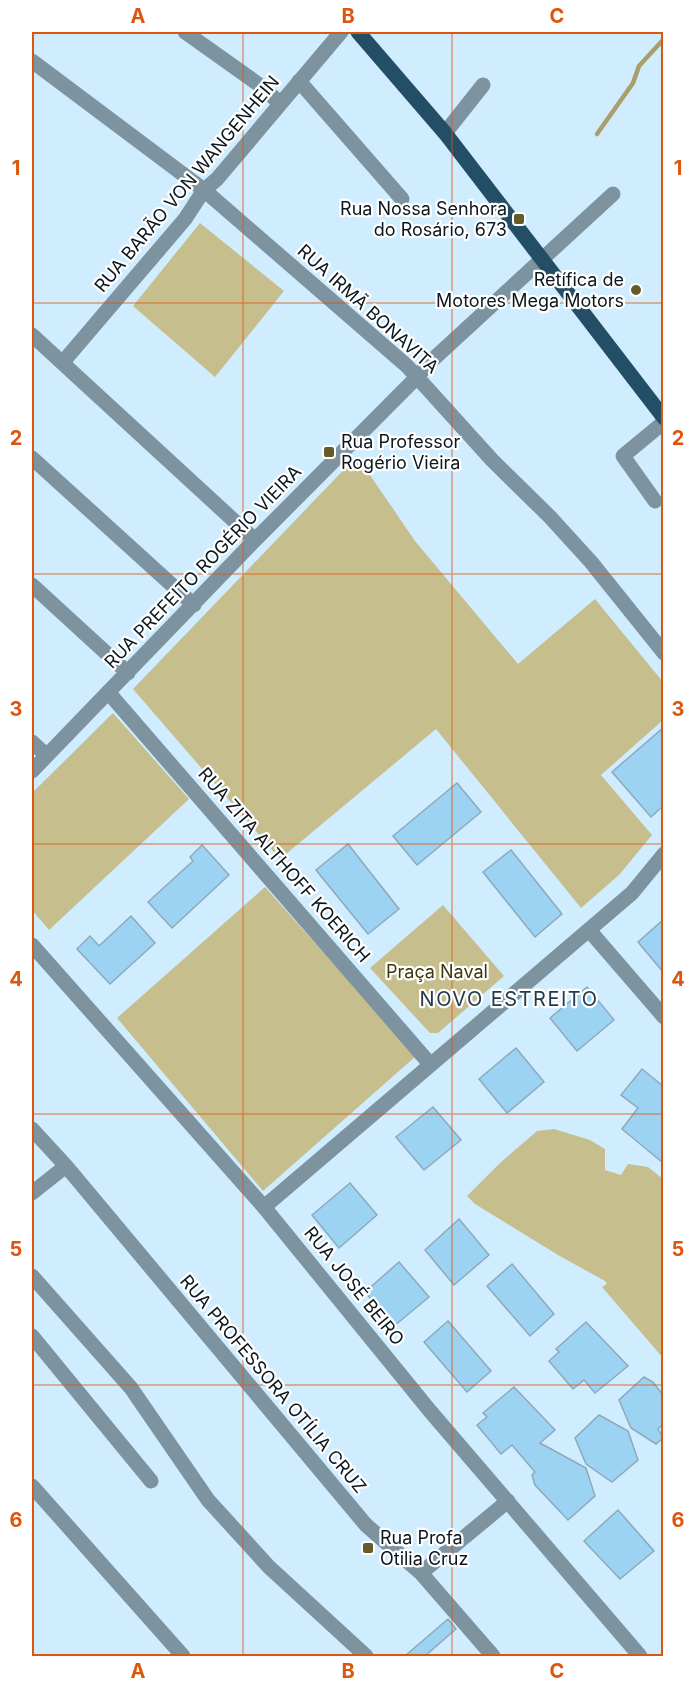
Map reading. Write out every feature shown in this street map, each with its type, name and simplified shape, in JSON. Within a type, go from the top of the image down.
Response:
[{"type":"main road","points":[[358,32],[445,132],[663,420]]},
{"type":"street","points":[[185,32],[258,84],[280,104]]},
{"type":"street","name":"RUA BARÃO VON WANGENHEIN","points":[[63,362],[184,219],[204,190],[217,179],[341,32]]},
{"type":"street","name":"RUA IRMÃ BONAVITA","points":[[32,62],[204,190],[407,366],[492,460],[550,517],[591,562],[663,653]]},
{"type":"street","points":[[299,81],[402,199]]},
{"type":"street","points":[[445,132],[483,85]]},
{"type":"street","name":"RUA PREFEITO ROGÉRIO VIEIRA","points":[[32,771],[428,364],[544,260],[613,194]]},
{"type":"street","points":[[32,335],[255,540]]},
{"type":"street","points":[[655,501],[623,456],[663,420]]},
{"type":"street","points":[[32,458],[194,605]]},
{"type":"street","points":[[32,585],[128,673]]},
{"type":"street","name":"RUA ZITA ALTHOFF KOERICH","points":[[108,692],[430,1064]]},
{"type":"street","points":[[32,742],[46,755]]},
{"type":"street","points":[[264,1207],[632,893],[663,854]]},
{"type":"street","points":[[589,930],[663,1017]]},
{"type":"street","name":"RUA JOSÉ BEIRO","points":[[32,945],[264,1207],[430,1411],[640,1656]]},
{"type":"street","name":"RUA PROFESSORA OTÍLIA CRUZ","points":[[32,1129],[66,1166],[366,1526],[421,1573],[493,1656]]},
{"type":"street","points":[[32,1193],[66,1166]]},
{"type":"street","points":[[32,1276],[131,1388],[208,1500],[269,1568],[366,1656]]},
{"type":"street","points":[[32,1336],[151,1481]]},
{"type":"street","points":[[32,1486],[183,1656]]},
{"type":"street","points":[[421,1573],[508,1501]]},
{"type":"green space","points":[[200,223],[284,291],[215,377],[133,306]]},
{"type":"green space","points":[[357,456],[415,541],[518,664],[595,599],[663,682],[663,720],[601,775],[652,835],[619,875],[581,908],[436,729],[280,859],[133,689]]},
{"type":"green space","points":[[113,713],[189,799],[49,930],[32,910],[32,793]]},
{"type":"green space","points":[[265,887],[416,1056],[263,1191],[117,1018]]},
{"type":"green space","name":"Praça Naval","points":[[443,905],[504,976],[438,1033],[430,1033],[370,968]]},
{"type":"green space","points":[[554,1129],[590,1140],[605,1149],[605,1170],[621,1175],[628,1164],[648,1167],[663,1179],[663,1358],[602,1287],[607,1284],[605,1281],[475,1204],[467,1196],[537,1131]]},
{"type":"building","points":[[663,728],[663,806],[651,817],[612,772]]},
{"type":"building","points":[[457,783],[481,812],[417,865],[393,836]]},
{"type":"building","points":[[348,844],[399,909],[368,934],[316,870]]},
{"type":"building","points":[[202,845],[229,875],[172,928],[148,902],[193,861],[190,857]]},
{"type":"building","points":[[511,850],[562,914],[535,937],[483,872]]},
{"type":"building","points":[[131,916],[155,943],[110,984],[77,949],[90,936],[99,946]]},
{"type":"building","points":[[663,920],[663,972],[638,942]]},
{"type":"building","points":[[587,987],[614,1020],[577,1051],[550,1018]]},
{"type":"building","points":[[516,1048],[544,1082],[507,1113],[479,1079]]},
{"type":"building","points":[[642,1069],[663,1086],[663,1163],[622,1129],[638,1108],[621,1095]]},
{"type":"building","points":[[433,1107],[461,1140],[424,1170],[396,1137]]},
{"type":"building","points":[[350,1183],[377,1215],[339,1248],[312,1215]]},
{"type":"building","points":[[459,1219],[489,1255],[454,1285],[425,1250]]},
{"type":"building","points":[[399,1262],[429,1297],[394,1326],[365,1292]]},
{"type":"building","points":[[512,1264],[554,1314],[530,1336],[487,1286]]},
{"type":"building","points":[[448,1321],[491,1371],[467,1392],[424,1342]]},
{"type":"building","points":[[586,1322],[628,1366],[595,1393],[584,1380],[573,1389],[549,1361],[559,1352],[556,1349]]},
{"type":"building","points":[[644,1377],[653,1382],[663,1395],[663,1424],[658,1429],[663,1438],[656,1444],[631,1428],[619,1400]]},
{"type":"building","points":[[514,1387],[555,1430],[540,1443],[586,1468],[595,1496],[568,1520],[535,1485],[532,1475],[535,1472],[512,1445],[501,1454],[477,1425],[487,1417],[483,1413]]},
{"type":"building","points":[[599,1415],[628,1431],[638,1460],[612,1482],[586,1464],[575,1438]]},
{"type":"building","points":[[618,1510],[654,1551],[620,1579],[584,1541]]},
{"type":"building","points":[[448,1619],[456,1629],[425,1656],[405,1656]]},
{"type":"waterway","points":[[597,134],[633,83],[639,66],[662,41]]},
{"type":"place","name":"Rua Nossa Senhora do Rosário, 673","points":[[519,219]]},
{"type":"place","name":"Retífica de Motores Mega Motors","points":[[636,290]]},
{"type":"place","name":"Rua Professor Rogério Vieira","points":[[329,452]]},
{"type":"place","name":"Rua Profa Otilia Cruz","points":[[368,1548]]},
{"type":"district","name":"NOVO ESTREITO","points":[[509,999]]}]
